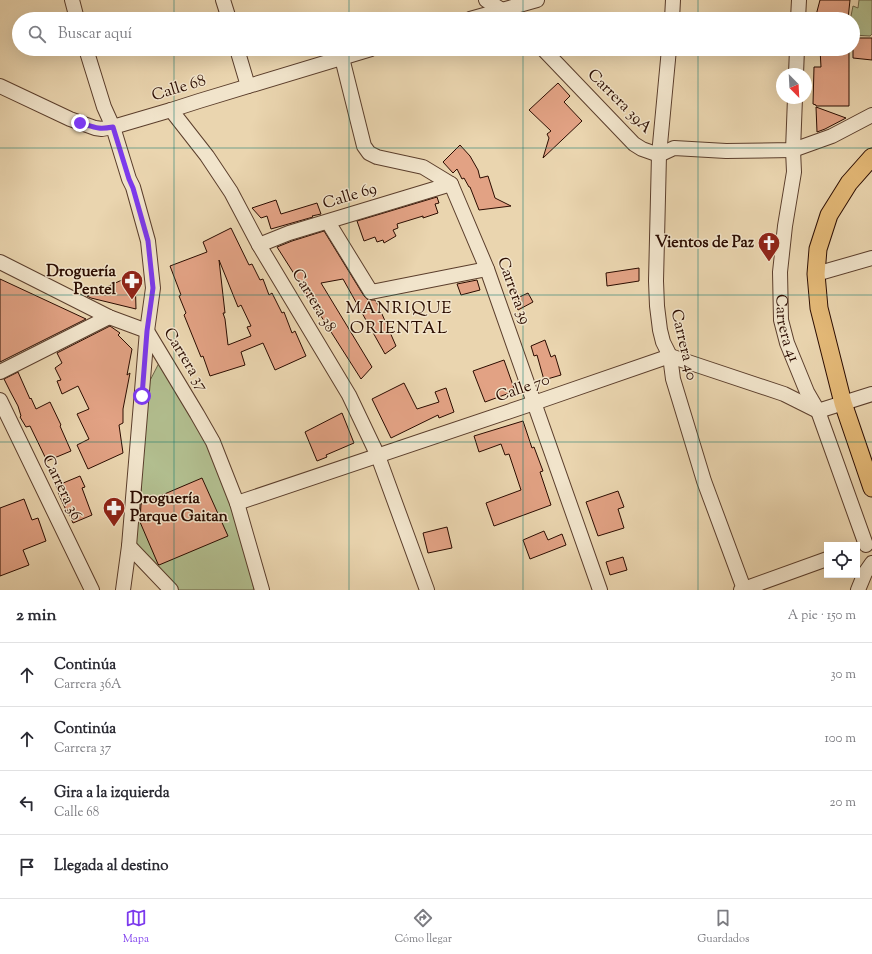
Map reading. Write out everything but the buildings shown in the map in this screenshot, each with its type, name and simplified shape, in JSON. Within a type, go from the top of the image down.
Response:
[{"type":"main road","points":[[872,157],[849,183],[829,215],[818,249],[816,274],[820,308],[844,403],[872,488]]},
{"type":"street","points":[[72,0],[75,12]]},
{"type":"street","points":[[223,0],[227,12]]},
{"type":"street","points":[[486,0],[504,12]]},
{"type":"street","points":[[495,12],[537,0]]},
{"type":"street","points":[[672,12],[673,0]]},
{"type":"street","points":[[798,12],[799,0]]},
{"type":"street","name":"Carrera 37","points":[[88,56],[104,107],[113,127],[133,188],[148,241],[153,288],[147,331],[213,442],[237,503],[262,590]]},
{"type":"street","points":[[239,56],[248,86]]},
{"type":"street","name":"Calle 68","points":[[0,86],[80,123],[102,129],[171,110],[348,56]]},
{"type":"street","name":"Carrera 39A","points":[[550,56],[634,144],[642,149],[659,155]]},
{"type":"street","name":"Carrera 40","points":[[668,56],[659,155],[656,281],[660,330],[663,342],[670,356],[673,379],[704,481],[742,589]]},
{"type":"street","points":[[796,68],[797,56]]},
{"type":"street","points":[[342,58],[364,146],[369,153],[377,157],[422,167],[451,184]]},
{"type":"street","name":"Carrera 41","points":[[795,104],[793,150],[794,172],[785,226],[780,272],[781,320],[787,343],[807,392],[818,411],[865,546]]},
{"type":"street","name":"Carrera 38","points":[[171,110],[208,156],[231,192],[259,245],[349,396],[378,456],[427,590]]},
{"type":"street","points":[[659,155],[674,148],[726,151],[793,150],[832,136],[872,115]]},
{"type":"street","name":"Calle 69","points":[[259,245],[289,233],[451,184]]},
{"type":"street","name":"Carrera 39","points":[[451,184],[487,269],[600,590]]},
{"type":"street","points":[[328,222],[371,292],[487,269]]},
{"type":"street","points":[[816,274],[872,258]]},
{"type":"street","points":[[0,262],[109,317],[147,331],[129,546],[123,590]]},
{"type":"street","points":[[0,372],[109,317]]},
{"type":"street","points":[[670,356],[784,394],[818,411],[872,394]]},
{"type":"street","name":"Calle 70","points":[[237,503],[670,356]]},
{"type":"street","name":"Carrera 36","points":[[0,400],[92,590]]},
{"type":"street","points":[[129,546],[171,590]]},
{"type":"street","points":[[742,589],[824,560]]},
{"type":"street","points":[[858,590],[872,563]]},
{"type":"green space","points":[[859,0],[872,0],[872,34],[870,36],[860,35],[860,12],[852,12],[853,6],[858,8]]},
{"type":"green space","points":[[159,363],[197,414],[242,522],[254,590],[178,590],[129,546],[141,508],[142,396]]},
{"type":"place","name":"Vientos de Paz","points":[[769,262]]},
{"type":"place","name":"Droguería Pentel","points":[[132,300]]},
{"type":"place","name":"Droguería Parque Gaitan","points":[[114,528]]},
{"type":"district","name":"MANRIQUE ORIENTAL","points":[[399,319]]},
{"type":"route","points":[[80,123],[102,129],[113,127],[133,188],[148,241],[153,288],[147,331],[142,396]]}]
